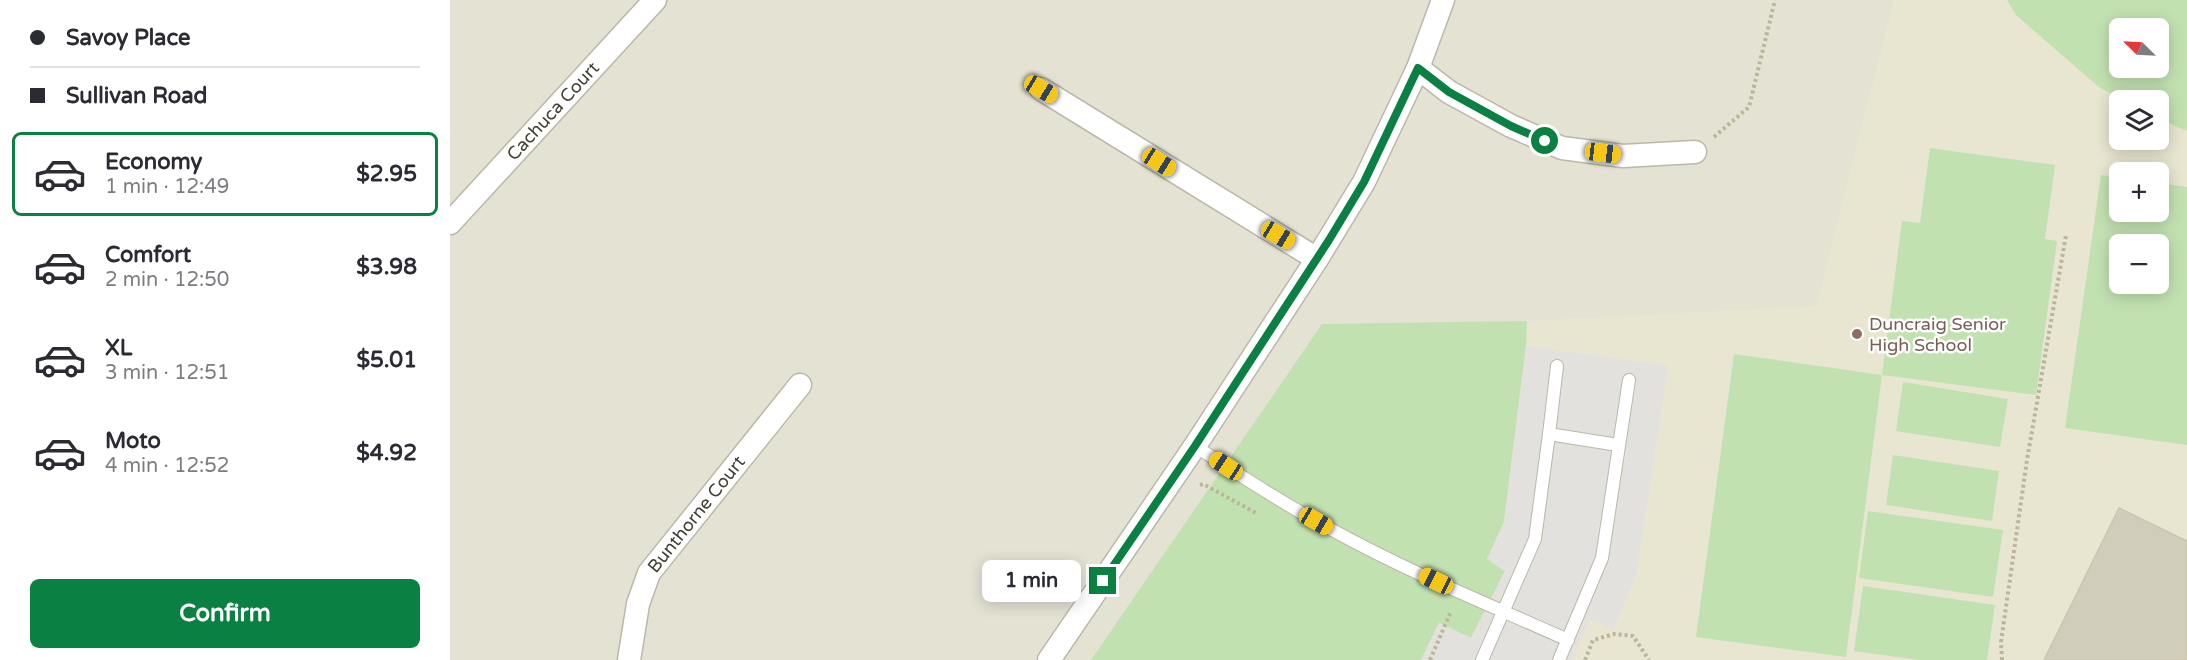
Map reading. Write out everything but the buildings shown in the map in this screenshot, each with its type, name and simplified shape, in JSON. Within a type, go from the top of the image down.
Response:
[{"type":"street","name":"Cachuca Court","points":[[450,224],[655,0]]},
{"type":"street","points":[[1049,660],[1195,446],[1317,259],[1364,182],[1418,68],[1443,0]]},
{"type":"street","points":[[1418,68],[1449,92],[1511,126],[1562,148],[1623,156],[1695,152]]},
{"type":"street","points":[[1041,89],[1317,259]]},
{"type":"street","name":"Bunthorne Court","points":[[628,660],[638,603],[649,573],[800,385]]},
{"type":"lane","points":[[1482,660],[1535,539],[1557,366]]},
{"type":"lane","points":[[1559,660],[1602,558],[1629,380]]},
{"type":"lane","points":[[1549,435],[1618,445]]},
{"type":"lane","points":[[1195,446],[1256,486],[1336,532],[1456,591],[1568,640]]},
{"type":"path","points":[[1695,152],[1749,107],[1775,0]]},
{"type":"path","points":[[2002,660],[2001,642],[2027,460],[2066,235]]},
{"type":"path","points":[[1585,660],[1593,640],[1614,634],[1633,636],[1649,660]]},
{"type":"shaded area","points":[[450,0],[2187,0],[2187,660],[450,660]]},
{"type":"shaded area","name":"Duncraig Senior High School","points":[[1894,0],[2187,0],[2187,660],[1421,660],[1526,346],[1527,321],[1816,306]]},
{"type":"shaded area","points":[[1526,346],[1668,366],[1636,577],[1613,629],[1590,619],[1572,660],[1421,660],[1439,623],[1471,638],[1505,571],[1487,559],[1504,522]]},
{"type":"green space","points":[[2007,0],[2187,0],[2187,131],[2169,123],[2169,90],[2109,90],[2109,92],[2100,88],[2016,15]]},
{"type":"green space","points":[[1930,148],[2055,165],[2045,239],[2057,241],[2036,395],[1882,375],[1902,221],[1920,223]]},
{"type":"green space","points":[[2101,175],[2109,176],[2109,222],[2169,222],[2169,184],[2187,187],[2187,445],[2065,428]]},
{"type":"green space","points":[[1527,321],[1526,346],[1504,522],[1487,559],[1505,571],[1471,638],[1439,623],[1421,660],[1091,660],[1322,324]]},
{"type":"green space","points":[[1734,354],[1882,375],[1846,657],[1696,637]]},
{"type":"green space","points":[[1903,382],[2008,399],[2000,447],[1896,431]]},
{"type":"green space","points":[[1893,455],[1999,471],[1992,521],[1886,505]]},
{"type":"green space","points":[[1868,511],[2003,530],[1993,597],[1859,578]]},
{"type":"green space","points":[[1863,586],[1995,605],[1987,660],[1919,660],[1854,651]]},
{"type":"place","name":"Duncraig Senior High School","points":[[1857,334]]},
{"type":"route","points":[[1103,581],[1195,446],[1329,240],[1364,182],[1418,68],[1449,92],[1511,126],[1545,141]]}]
